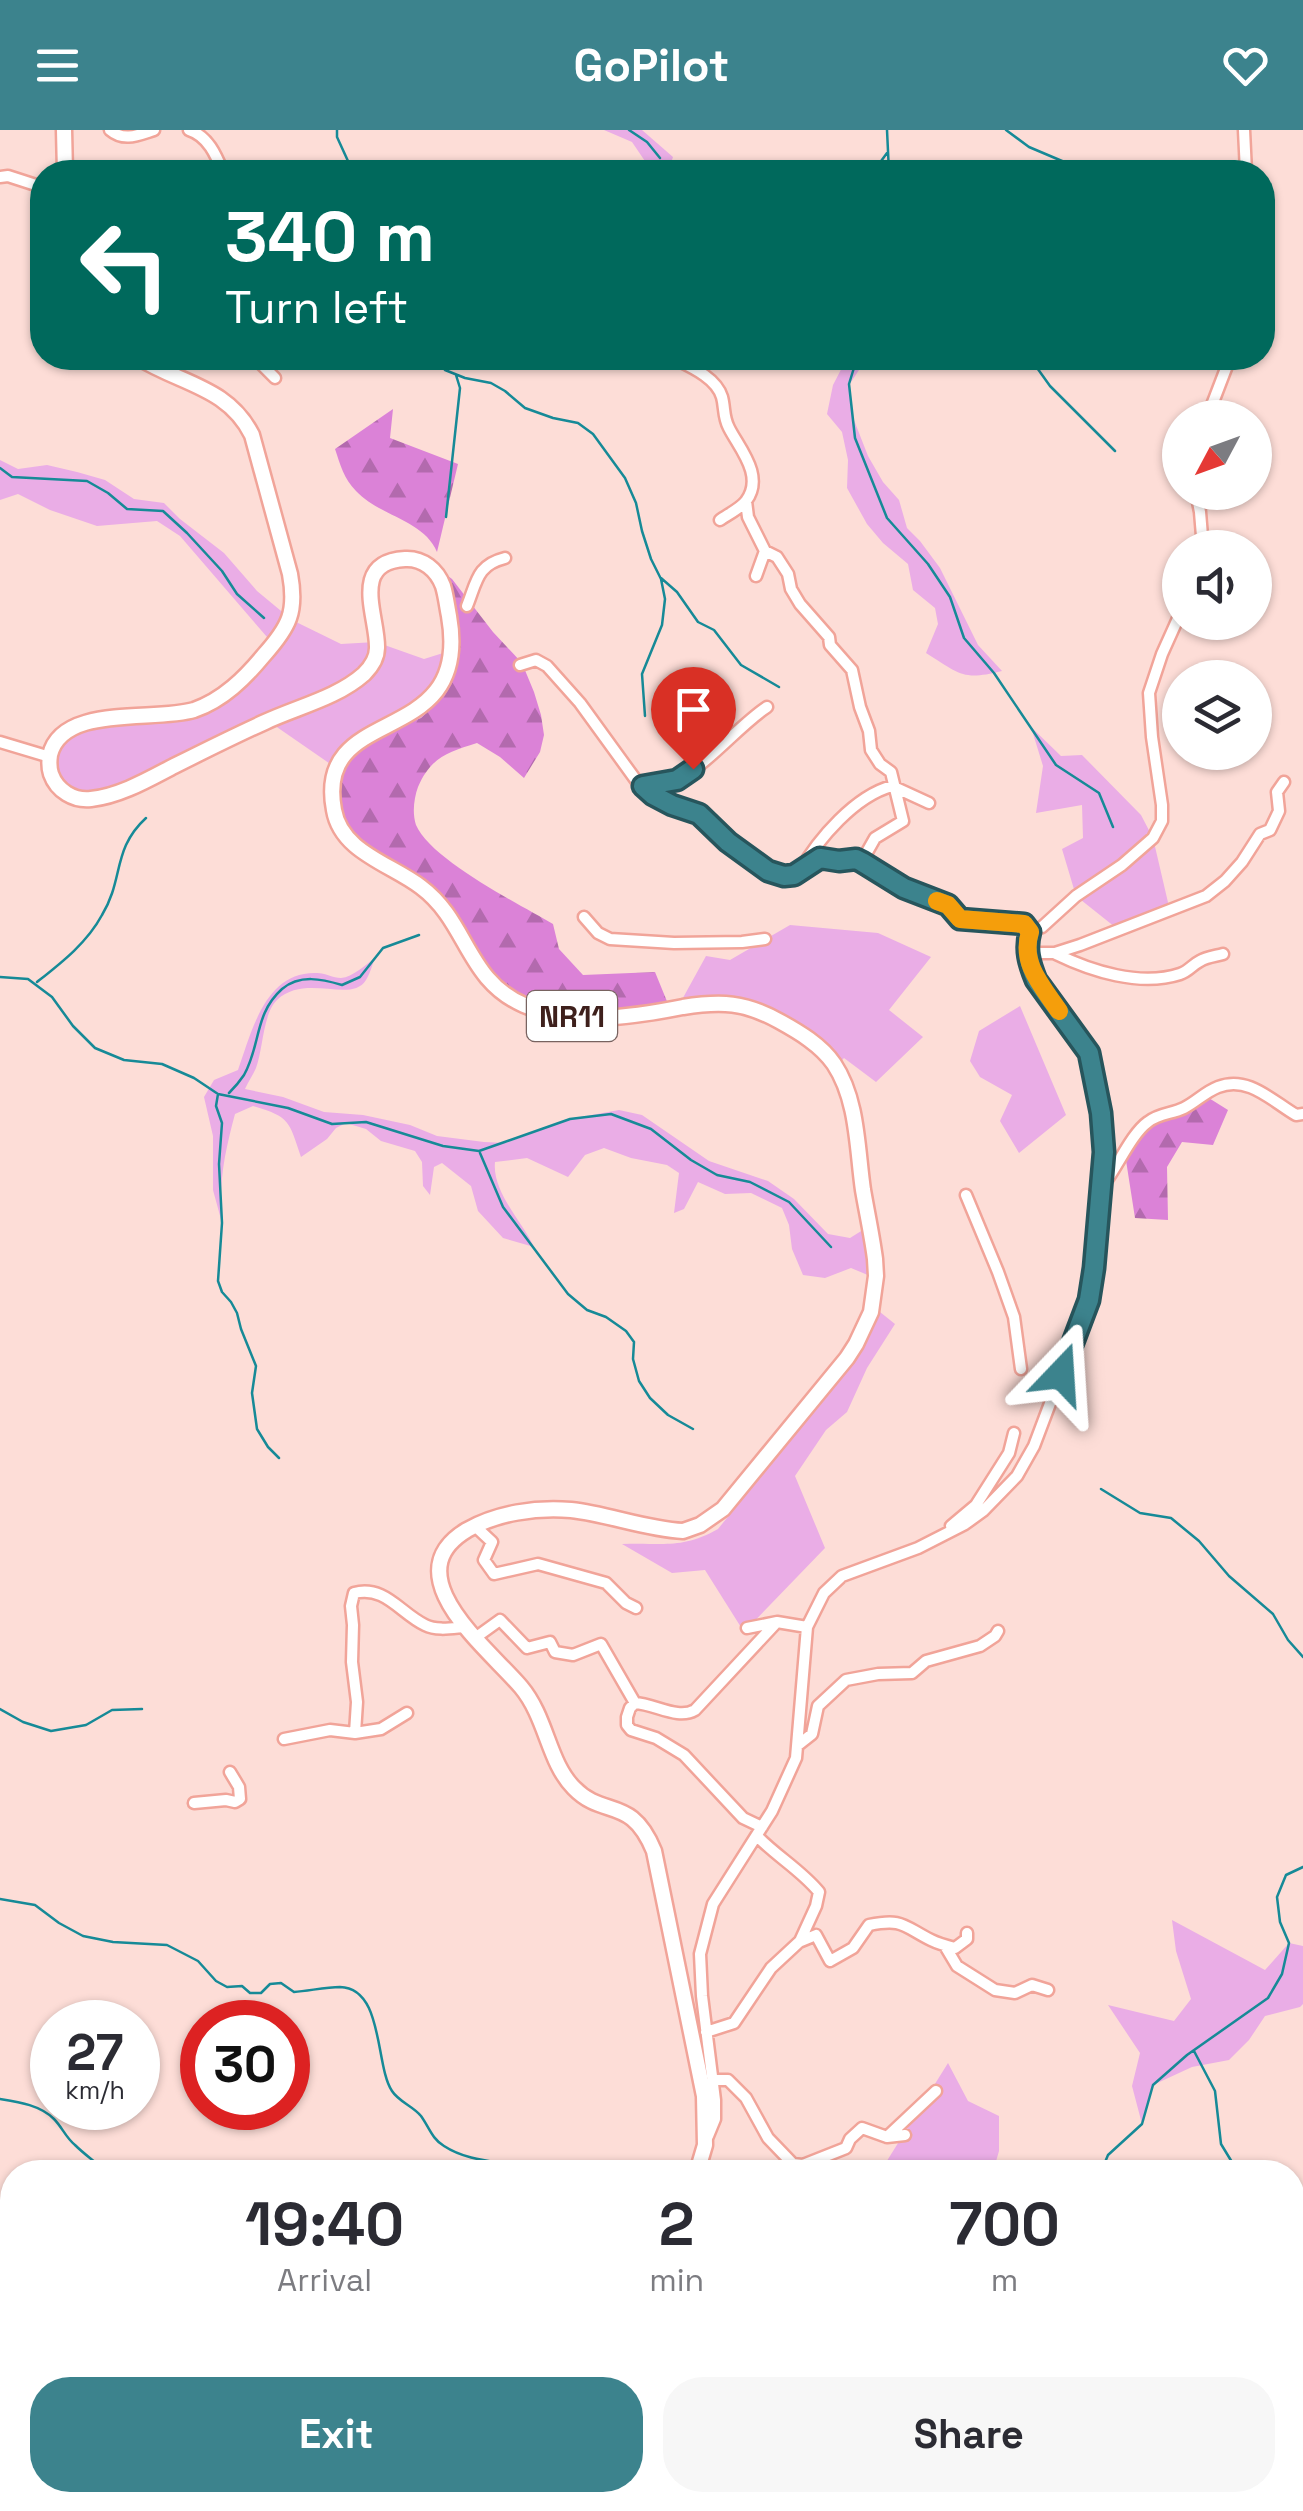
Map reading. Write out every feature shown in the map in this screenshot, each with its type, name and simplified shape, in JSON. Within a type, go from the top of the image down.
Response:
[{"type":"highway","points":[[64,130],[65,160]]},
{"type":"highway","points":[[50,757],[56,739],[72,726],[198,709],[220,697],[256,665],[290,620],[290,574],[246,423],[210,392],[164,370]]},
{"type":"highway","name":"NR11","points":[[50,757],[51,775],[64,792],[81,799],[97,798],[142,782],[259,724],[340,690],[365,673],[377,654],[369,588],[376,573],[399,560],[420,562],[436,572],[444,590],[452,631],[448,672],[441,686],[417,710],[367,735],[347,750],[333,778],[332,793],[334,816],[346,837],[424,889],[449,917],[481,972],[498,990],[526,1006],[559,1015],[623,1017],[735,1003],[762,1012],[815,1044],[834,1064],[846,1087],[876,1276],[870,1312],[847,1358],[723,1508],[695,1528],[672,1530],[572,1510],[509,1514],[475,1526],[447,1546],[439,1567],[446,1595],[470,1632],[532,1701],[571,1786],[596,1802],[626,1813],[647,1834],[654,1851],[698,2058],[704,2096],[705,2145],[701,2160]]},
{"type":"street","points":[[110,130],[118,137],[128,137],[154,130]]},
{"type":"street","points":[[193,130],[206,140],[218,160]]},
{"type":"street","points":[[1244,130],[1245,160]]},
{"type":"street","points":[[0,177],[30,183]]},
{"type":"street","points":[[266,370],[275,378]]},
{"type":"street","points":[[696,370],[720,391],[723,415],[751,465],[748,516],[765,551],[777,556],[788,574],[790,589],[800,604],[852,670],[871,750],[891,772],[903,821],[875,838],[862,862]]},
{"type":"street","points":[[1214,400],[1225,370]]},
{"type":"street","points":[[720,520],[746,501]]},
{"type":"street","points":[[756,576],[765,551]]},
{"type":"street","points":[[467,606],[483,568],[490,561],[506,558]]},
{"type":"street","points":[[1030,932],[1042,928],[1076,896],[1122,865],[1153,838],[1162,821],[1150,693],[1168,640]]},
{"type":"street","points":[[520,665],[536,660],[546,666],[580,703],[643,786],[672,805],[699,814],[728,842],[768,871],[784,876],[799,872],[820,858],[856,859],[904,888],[948,905],[960,919],[1024,924],[1030,932]]},
{"type":"street","points":[[643,786],[677,780],[767,707]]},
{"type":"street","points":[[0,742],[50,757]]},
{"type":"street","points":[[1028,954],[1055,954],[1206,896],[1242,862],[1260,834],[1270,830],[1280,811],[1277,792],[1284,782]]},
{"type":"street","points":[[799,872],[811,852],[848,812],[874,794],[892,786],[929,803]]},
{"type":"street","points":[[584,917],[610,940],[765,940]]},
{"type":"street","points":[[705,2145],[714,2119],[715,2100],[700,1954],[713,1904],[759,1831],[796,1758],[807,1626],[824,1592],[842,1576],[918,1548],[965,1524],[1017,1476],[1034,1446],[1089,1300],[1102,1187],[1101,1113],[1089,1053],[1036,980],[1028,954],[1030,932]]},
{"type":"street","points":[[1055,954],[1116,976],[1162,978],[1223,954]]},
{"type":"street","points":[[1102,1187],[1146,1123],[1164,1113],[1181,1110],[1222,1085],[1254,1088],[1296,1115],[1303,1114]]},
{"type":"street","points":[[966,1196],[1014,1317],[1021,1370]]},
{"type":"street","points":[[939,1536],[976,1505],[1009,1453],[1014,1433]]},
{"type":"street","points":[[475,1526],[492,1542],[484,1560],[494,1574],[538,1564],[606,1582],[636,1608]]},
{"type":"street","points":[[354,1733],[357,1702],[351,1606],[354,1593],[365,1590],[381,1594],[426,1626],[470,1632],[500,1620],[527,1648],[550,1642],[555,1652],[574,1655],[601,1644],[635,1703]]},
{"type":"street","points":[[747,1628],[776,1622],[807,1626]]},
{"type":"street","points":[[635,1703],[684,1715],[696,1710],[776,1622]]},
{"type":"street","points":[[798,1745],[812,1734],[818,1706],[846,1680],[912,1673],[926,1661],[980,1646],[998,1631]]},
{"type":"street","points":[[635,1703],[627,1717],[630,1730],[656,1738],[684,1755],[759,1831],[766,1846],[820,1892],[800,1942]]},
{"type":"street","points":[[284,1738],[330,1730],[354,1733],[382,1729],[407,1714]]},
{"type":"street","points":[[194,1803],[240,1799],[239,1787],[230,1772]]},
{"type":"street","points":[[706,2032],[734,2023],[771,1968],[800,1942],[816,1935],[830,1960],[854,1948],[869,1925],[890,1921],[908,1925],[955,1948],[967,1939],[967,1933]]},
{"type":"street","points":[[945,1945],[957,1966],[995,1990],[1015,1994],[1032,1986],[1048,1990]]},
{"type":"street","points":[[712,2080],[728,2080],[746,2098],[768,2138],[789,2160]]},
{"type":"street","points":[[887,2137],[936,2091]]},
{"type":"street","points":[[819,2160],[846,2148],[862,2128],[887,2137],[905,2135]]},
{"type":"shaded area","points":[[604,130],[642,130],[672,160],[644,160],[632,142]]},
{"type":"shaded area","points":[[841,370],[859,370],[849,385],[852,415],[868,456],[899,500],[907,528],[940,568],[978,645],[1002,671],[962,674],[926,653],[938,624],[935,608],[913,590],[908,564],[867,524],[847,488],[848,460],[842,432],[827,414]]},
{"type":"shaded area","points":[[0,460],[18,469],[47,465],[77,472],[105,480],[134,499],[164,503],[224,553],[257,591],[292,620],[341,644],[376,642],[424,659],[456,649],[448,682],[437,703],[421,718],[395,730],[339,770],[271,723],[144,784],[68,799],[46,762],[72,728],[192,715],[283,637],[267,637],[180,536],[157,521],[97,526],[18,494],[0,500]]},
{"type":"shaded area","points":[[1031,727],[1061,756],[1082,755],[1141,815],[1153,838],[1170,911],[1120,931],[1076,896],[1062,849],[1083,838],[1082,805],[1036,813],[1043,766]]},
{"type":"shaded area","points":[[790,925],[878,933],[931,957],[889,1010],[923,1037],[876,1082],[844,1058],[831,1071],[802,1043],[760,1020],[721,1010],[673,1016],[706,956],[730,960]]},
{"type":"shaded area","points":[[375,958],[359,987],[301,989],[277,1000],[269,1014],[256,1068],[245,1089],[324,1112],[363,1115],[410,1125],[437,1136],[484,1142],[506,1143],[570,1119],[619,1110],[642,1115],[709,1161],[768,1181],[794,1199],[828,1234],[850,1238],[866,1228],[875,1278],[851,1268],[825,1278],[803,1275],[782,1208],[751,1193],[725,1194],[698,1182],[684,1209],[674,1213],[679,1173],[667,1165],[604,1148],[585,1155],[568,1177],[527,1158],[495,1162],[503,1195],[534,1247],[503,1238],[478,1211],[471,1186],[442,1163],[434,1167],[430,1195],[423,1186],[422,1162],[415,1151],[381,1141],[366,1129],[346,1123],[301,1157],[286,1122],[253,1106],[235,1114],[223,1168],[222,1223],[213,1190],[213,1136],[204,1097],[214,1080],[238,1070],[263,1006],[285,982],[317,973],[345,977]]},
{"type":"shaded area","points":[[1020,1006],[1066,1115],[1019,1153],[1000,1121],[1012,1095],[980,1077],[970,1061],[979,1031]]},
{"type":"shaded area","points":[[880,1312],[895,1324],[867,1368],[847,1412],[826,1430],[795,1476],[825,1548],[744,1632],[705,1570],[672,1573],[622,1544],[682,1542],[718,1529],[834,1386],[868,1338]]},
{"type":"shaded area","points":[[1172,1920],[1265,1970],[1289,1943],[1303,1946],[1303,2004],[1265,2016],[1229,2060],[1192,2067],[1153,2085],[1142,2124],[1132,2086],[1140,2053],[1108,2005],[1174,2021],[1191,1999],[1176,1951]]},
{"type":"shaded area","points":[[948,2063],[968,2101],[999,2116],[996,2160],[887,2160]]},
{"type":"green space","points":[[393,409],[390,438],[458,464],[437,552],[422,532],[356,491],[345,476],[335,449]]},
{"type":"green space","points":[[444,573],[522,663],[534,692],[544,735],[540,752],[524,778],[477,743],[442,757],[418,787],[416,825],[457,866],[553,924],[559,949],[583,975],[655,972],[673,1016],[632,1019],[501,999],[446,917],[332,818],[339,770],[363,741],[421,718],[437,703],[448,682]]},
{"type":"green space","points":[[1204,1095],[1228,1110],[1213,1145],[1182,1142],[1167,1167],[1168,1220],[1135,1218],[1125,1154],[1146,1123]]},
{"type":"waterway","points":[[337,130],[348,160]]},
{"type":"waterway","points":[[629,130],[647,142],[660,158]]},
{"type":"waterway","points":[[887,130],[888,160]]},
{"type":"waterway","points":[[1006,130],[1029,147],[1060,160]]},
{"type":"waterway","points":[[882,160],[887,153]]},
{"type":"waterway","points":[[445,370],[491,383],[525,408],[578,423],[593,434],[625,478],[665,599],[662,625],[642,674],[645,716]]},
{"type":"waterway","points":[[853,370],[849,384],[855,438],[887,518],[928,564],[950,597],[964,638],[994,673],[1056,765],[1099,793],[1113,827]]},
{"type":"waterway","points":[[1039,370],[1115,451]]},
{"type":"waterway","points":[[446,517],[460,388],[456,375]]},
{"type":"waterway","points":[[0,468],[12,477],[87,481],[127,509],[163,511],[222,571],[237,594],[264,618]]},
{"type":"waterway","points":[[661,578],[677,592],[698,622],[714,630],[741,665],[779,687]]},
{"type":"waterway","points":[[37,982],[73,952],[96,925],[109,902],[128,841],[146,818]]},
{"type":"waterway","points":[[229,1093],[244,1075],[262,1019],[282,989],[304,980],[342,985],[360,977],[383,948],[419,935]]},
{"type":"waterway","points":[[0,977],[28,979],[52,997],[95,1048],[124,1060],[162,1064],[218,1094],[288,1108],[332,1124],[366,1122],[443,1146],[479,1151],[570,1119],[611,1114],[651,1129],[717,1175],[750,1182],[789,1202],[831,1247]]},
{"type":"waterway","points":[[218,1094],[216,1106],[222,1123],[218,1281],[237,1313],[256,1366],[252,1393],[257,1429],[279,1458]]},
{"type":"waterway","points":[[480,1153],[503,1207],[568,1294],[587,1310],[626,1331],[634,1342],[633,1359],[639,1381],[650,1398],[668,1415],[693,1429]]},
{"type":"waterway","points":[[1101,1489],[1140,1513],[1171,1518],[1199,1541],[1229,1576],[1273,1614],[1303,1657]]},
{"type":"waterway","points":[[0,1709],[51,1731],[86,1725],[112,1710],[142,1709]]},
{"type":"waterway","points":[[1106,2160],[1142,2124],[1153,2085],[1187,2055],[1268,1998],[1282,1974],[1289,1943],[1280,1922],[1277,1897],[1286,1875],[1303,1867]]},
{"type":"waterway","points":[[0,1899],[35,1905],[83,1936],[167,1945],[198,1961],[216,1981],[227,1987],[242,1986],[250,1993],[261,1993],[270,1984],[281,1983],[294,1992],[340,1987],[354,1991],[371,2014],[392,2091],[421,2116],[444,2146],[484,2160]]},
{"type":"waterway","points":[[1194,2051],[1215,2091],[1221,2144],[1231,2160]]},
{"type":"waterway","points":[[0,2099],[42,2110],[92,2160]]},
{"type":"slow traffic","points":[[937,901],[948,905],[960,919],[1024,924],[1030,932],[1030,967],[1059,1011]]},
{"type":"route","points":[[693,769],[677,780],[643,786],[672,805],[699,814],[728,842],[768,871],[794,875],[820,858],[856,859],[904,888],[948,905],[960,919],[996,920],[1028,928],[1030,967],[1036,980],[1089,1053],[1104,1152],[1089,1300],[1061,1374]]}]
